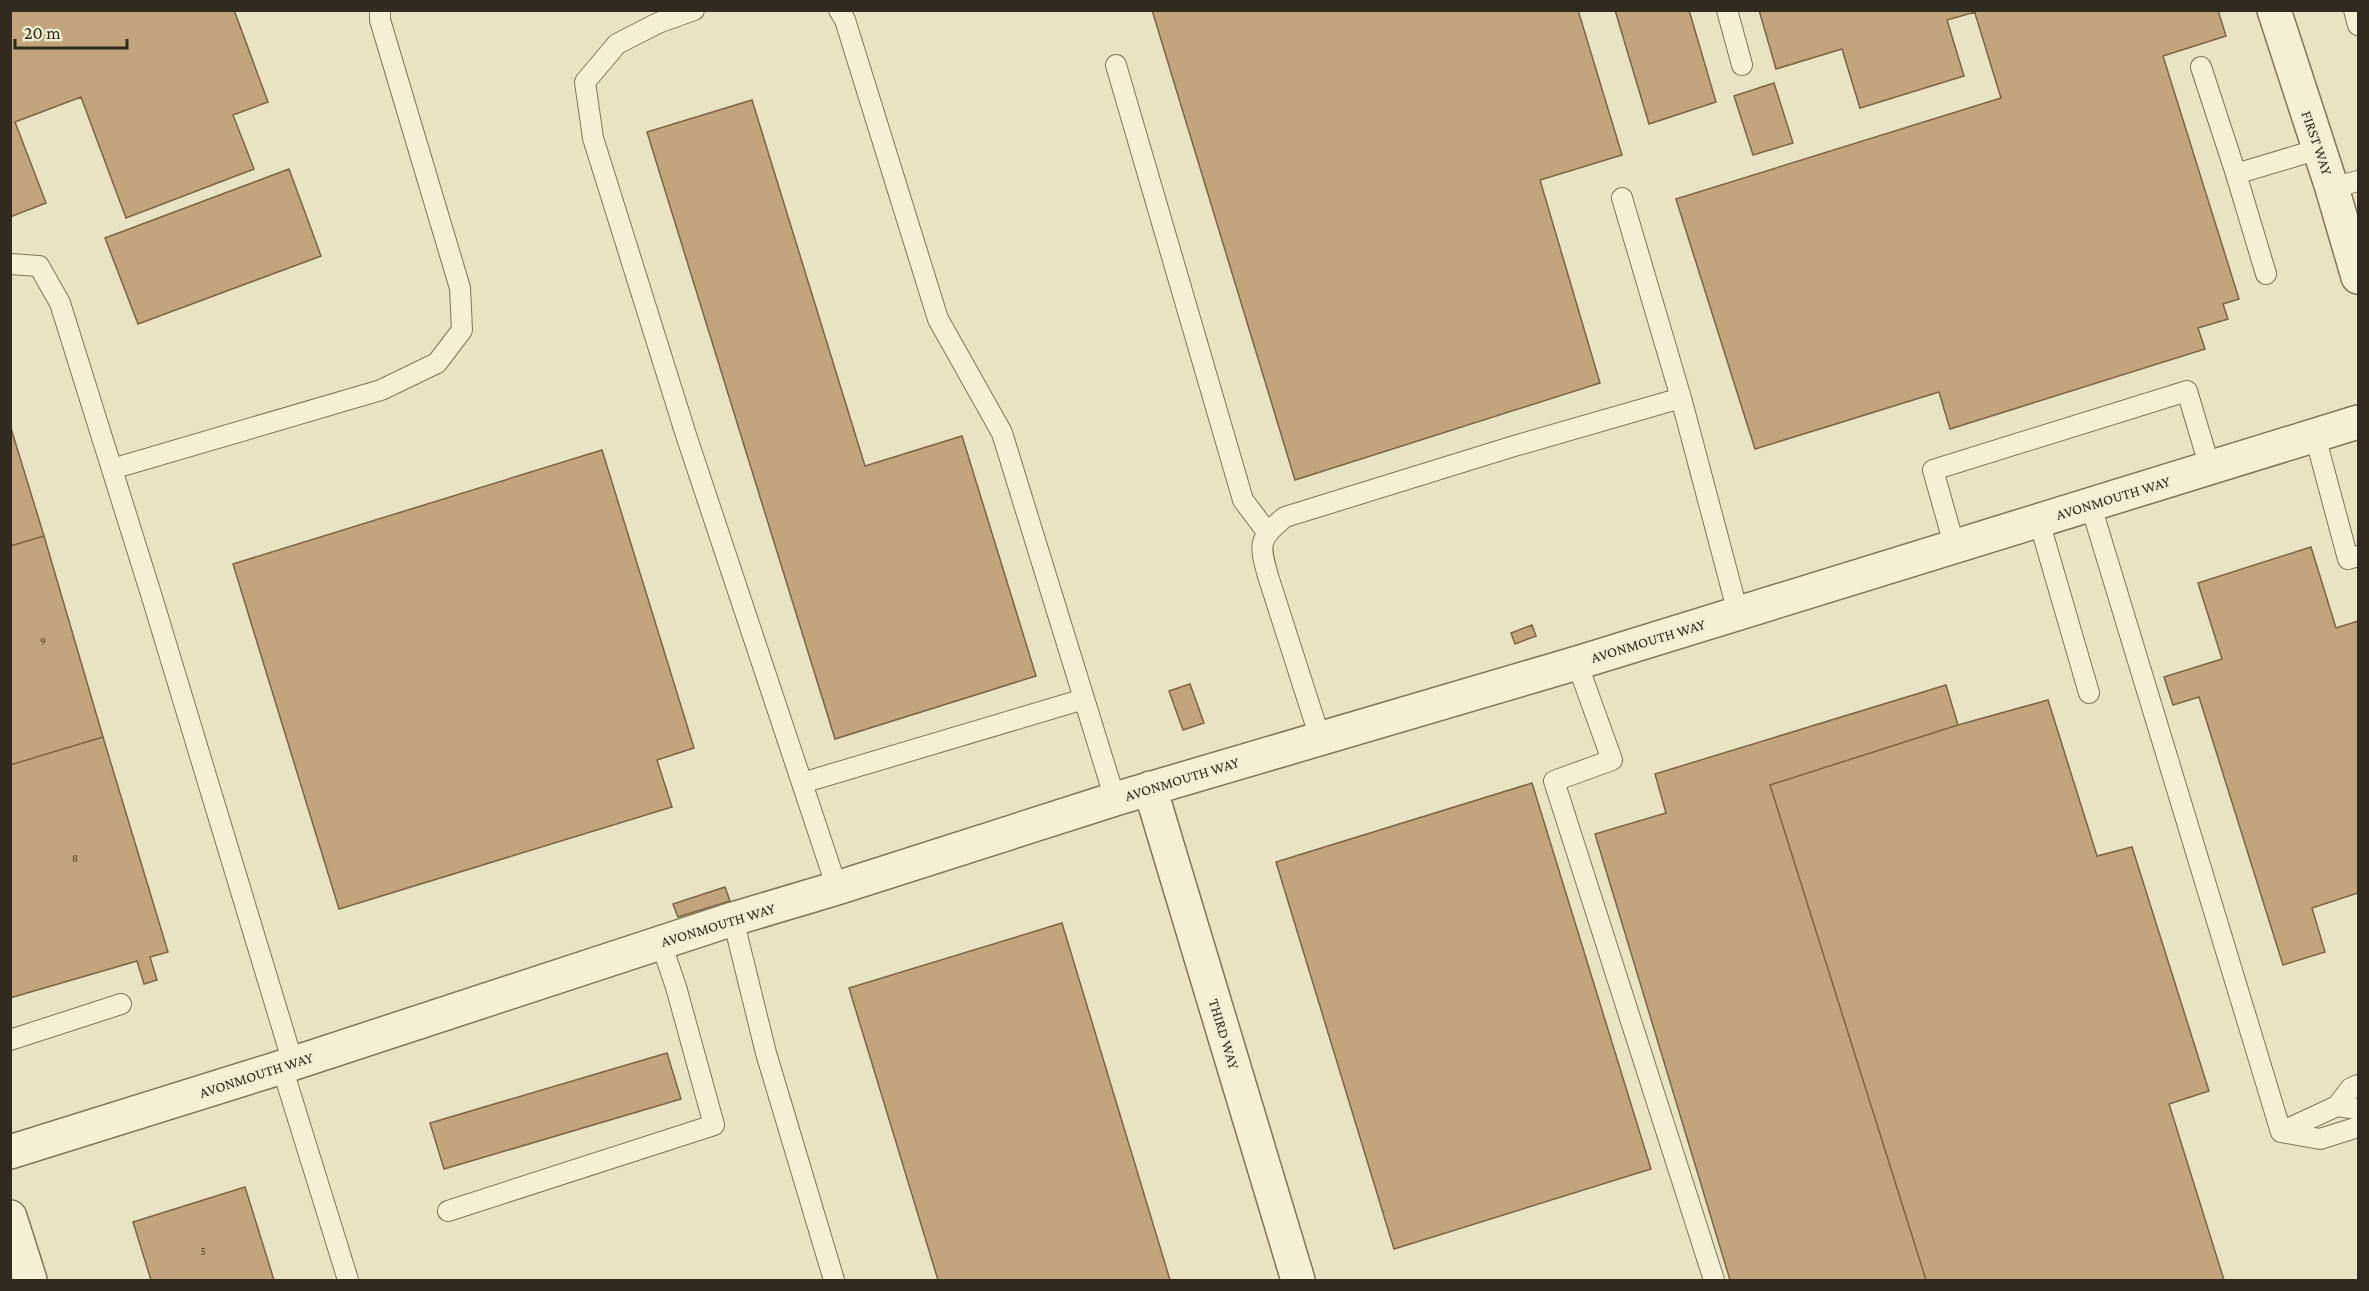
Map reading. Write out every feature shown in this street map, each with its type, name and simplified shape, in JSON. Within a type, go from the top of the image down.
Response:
[{"type":"street","name":"FIRST WAY","points":[[2274,10],[2319,149],[2345,185],[2358,277]]},
{"type":"street","name":"AVONMOUTH WAY","points":[[10,1152],[287,1065],[733,919],[1150,788],[1577,663],[2358,422]]},
{"type":"street","name":"THIRD WAY","points":[[1150,788],[1298,1281]]},
{"type":"street","points":[[10,1217],[30,1281]]},
{"type":"lane","points":[[112,469],[381,390],[436,363],[462,330],[460,288],[380,20],[380,10]]},
{"type":"lane","points":[[694,10],[658,23],[617,44],[585,82],[593,138],[686,435],[837,888]]},
{"type":"lane","points":[[839,10],[845,20],[938,320],[1002,433],[1115,799]]},
{"type":"lane","points":[[1727,10],[1742,65]]},
{"type":"lane","points":[[2354,10],[2358,25]]},
{"type":"lane","points":[[1116,65],[1243,500],[1266,532]]},
{"type":"lane","points":[[2200,67],[2266,274]]},
{"type":"lane","points":[[2236,174],[2319,149]]},
{"type":"lane","points":[[1622,198],[1682,398],[1738,613]]},
{"type":"lane","points":[[10,264],[39,266],[60,303],[152,594],[348,1281]]},
{"type":"lane","points":[[1955,548],[1933,470],[2187,391],[2210,468]]},
{"type":"lane","points":[[1320,738],[1268,576],[1262,552],[1266,532],[1285,517],[1511,447],[1682,398]]},
{"type":"lane","points":[[2315,436],[2348,559],[2358,556]]},
{"type":"lane","points":[[2091,506],[2281,1132]]},
{"type":"lane","points":[[2039,521],[2090,693]]},
{"type":"lane","points":[[1577,663],[1612,760],[1554,781],[1714,1281]]},
{"type":"lane","points":[[802,783],[1084,699]]},
{"type":"lane","points":[[733,919],[766,1053],[834,1281]]},
{"type":"lane","points":[[448,1211],[714,1125],[676,987],[661,943]]},
{"type":"lane","points":[[10,1040],[121,1004]]},
{"type":"lane","points":[[2281,1132],[2337,1106],[2351,1088],[2358,1085]]},
{"type":"lane","points":[[2337,1106],[2358,1109]]},
{"type":"lane","points":[[2281,1132],[2320,1139],[2358,1127]]},
{"type":"building","points":[[10,10],[234,10],[268,102],[233,115],[254,169],[126,218],[81,97],[15,122],[46,203],[10,217]]},
{"type":"building","points":[[1152,10],[1578,10],[1622,155],[1540,180],[1600,383],[1295,480]]},
{"type":"building","points":[[1615,10],[1689,10],[1716,102],[1649,124]]},
{"type":"building","points":[[1759,10],[1974,10],[1975,12],[1947,20],[1964,76],[1860,108],[1842,49],[1776,69]]},
{"type":"building","points":[[1974,10],[2218,10],[2226,36],[2163,56],[2239,299],[2223,304],[2228,319],[2198,328],[2205,349],[1950,429],[1939,392],[1755,449],[1676,199],[2001,98]]},
{"type":"building","points":[[1774,83],[1793,143],[1753,155],[1734,96]]},
{"type":"building","points":[[752,100],[865,466],[962,436],[1036,676],[835,739],[647,132]]},
{"type":"building","points":[[289,169],[321,256],[138,324],[105,238]]},
{"type":"building","points":[[10,425],[44,536],[10,546]]},
{"type":"building","points":[[602,450],[694,748],[657,760],[672,807],[339,909],[233,564]]},
{"type":"building","points":[[44,536],[103,737],[10,765],[10,546]]},
{"type":"building","points":[[2311,547],[2336,628],[2358,621],[2358,893],[2312,908],[2325,952],[2283,965],[2199,697],[2173,705],[2164,677],[2222,659],[2198,583]]},
{"type":"building","points":[[1532,625],[1536,636],[1515,644],[1511,633]]},
{"type":"building","points":[[1190,684],[1204,723],[1183,730],[1169,691]]},
{"type":"building","points":[[1946,685],[1958,725],[1770,785],[1926,1280],[1730,1280],[1595,834],[1666,813],[1655,774]]},
{"type":"building","points":[[2048,700],[2097,856],[2132,847],[2209,1091],[2169,1104],[2224,1280],[1926,1280],[1770,785],[1958,725]]},
{"type":"building","points":[[103,737],[168,952],[150,957],[157,980],[144,984],[137,961],[10,998],[10,765]]},
{"type":"building","points":[[1532,783],[1651,1169],[1394,1249],[1276,862]]},
{"type":"building","points":[[725,887],[730,901],[678,917],[673,904]]},
{"type":"building","points":[[1062,923],[1170,1280],[938,1280],[849,988]]},
{"type":"building","points":[[667,1053],[681,1099],[444,1169],[430,1123]]},
{"type":"building","points":[[245,1187],[274,1280],[151,1280],[133,1222]]}]
